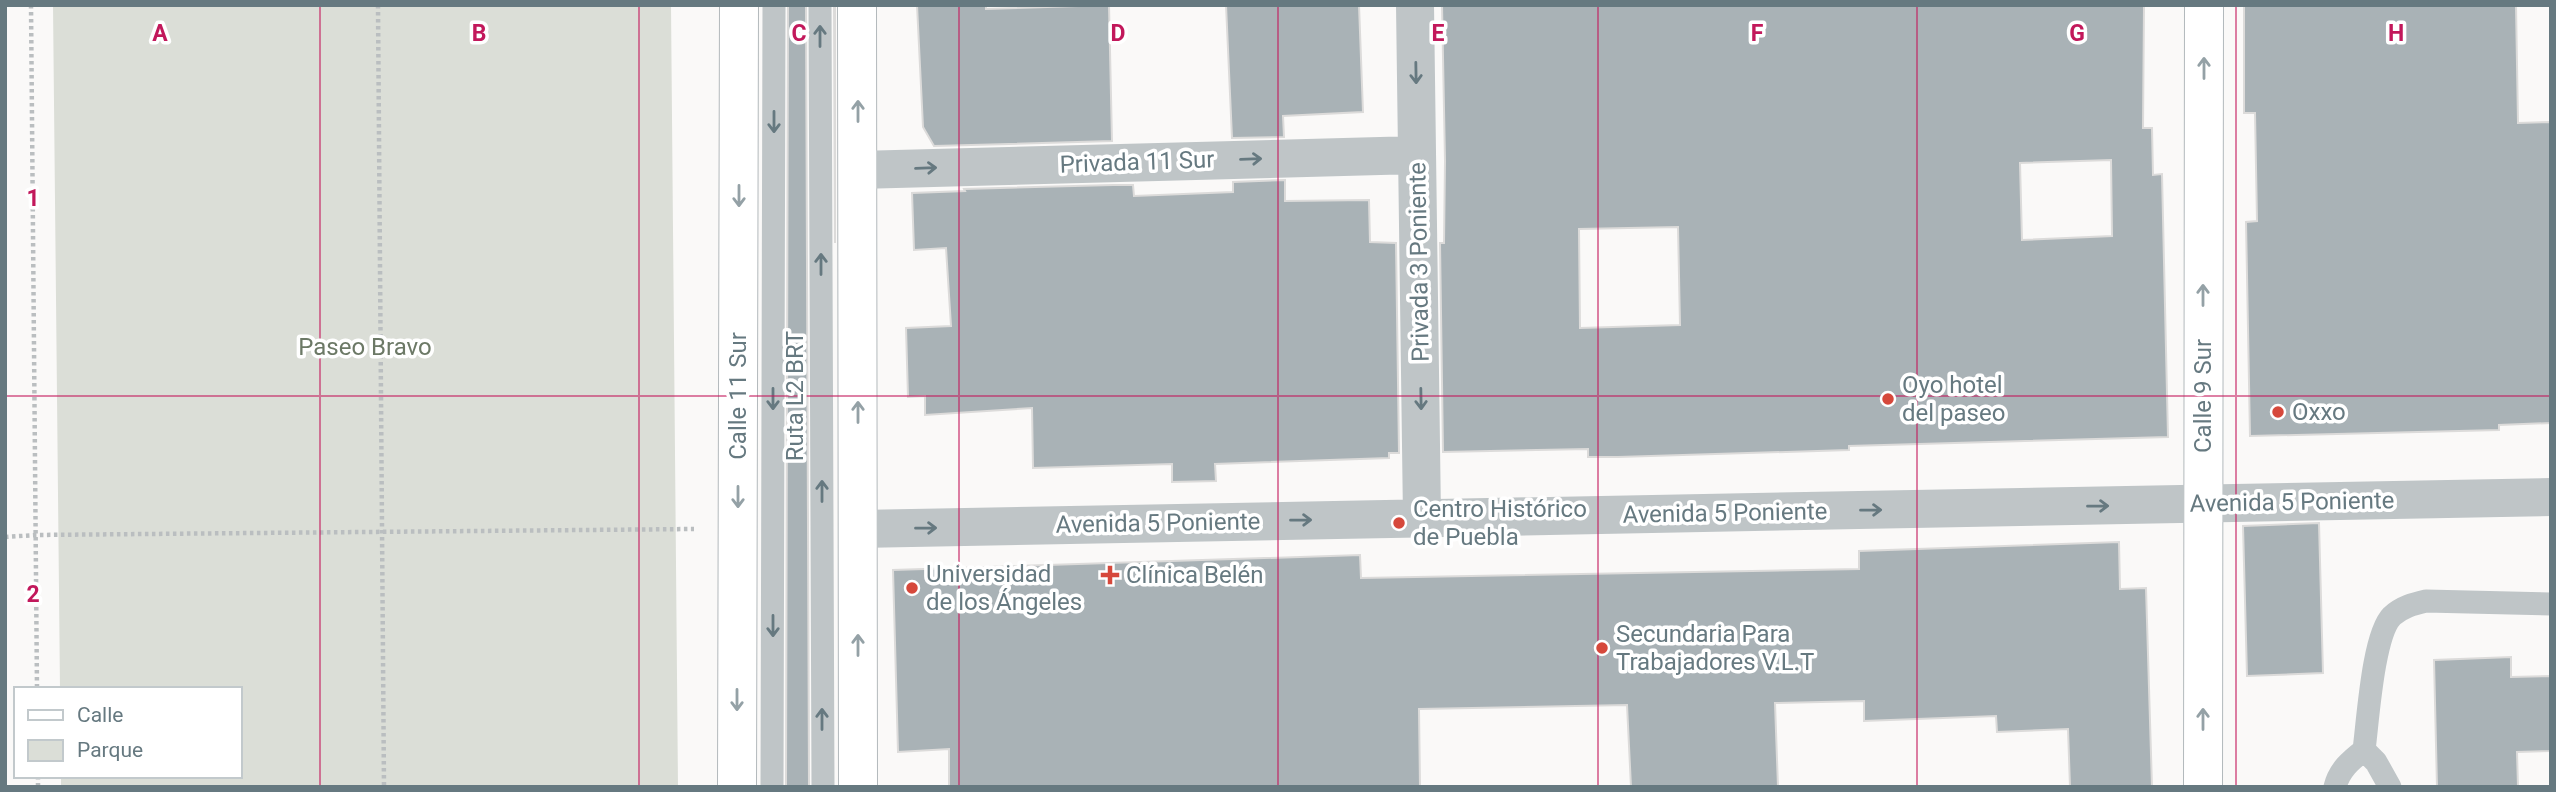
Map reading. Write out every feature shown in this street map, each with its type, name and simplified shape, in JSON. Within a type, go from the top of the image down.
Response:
[{"type":"main road","name":"Calle 11 Sur","points":[[737,787],[739,5]]},
{"type":"main road","points":[[857,5],[858,787]]},
{"type":"main road","name":"Calle 9 Sur","points":[[2203,787],[2204,5]]},
{"type":"street","name":"Privada 3 Poniente","points":[[1415,5],[1422,518]]},
{"type":"street","name":"Privada 11 Sur","points":[[858,170],[1417,155]]},
{"type":"street","name":"Avenida 5 Poniente","points":[[858,529],[2551,497]]},
{"type":"lane","name":"Ruta L2 BRT","points":[[772,787],[774,5]]},
{"type":"lane","name":"Ruta L2 BRT","points":[[820,5],[822,787]]},
{"type":"lane","points":[[2335,787],[2337,777],[2348,762],[2364,750],[2379,639],[2390,618],[2406,606],[2426,601],[2551,604]]},
{"type":"lane","points":[[2364,750],[2376,762],[2390,787]]},
{"type":"path","points":[[31,5],[37,687]]},
{"type":"path","points":[[378,5],[384,787]]},
{"type":"path","points":[[5,537],[695,529]]},
{"type":"green space","name":"Paseo Bravo","points":[[53,5],[671,5],[678,787],[61,787],[61,778],[242,778],[242,687],[60,687]]},
{"type":"building","points":[[788,5],[806,5],[809,787],[786,787]]},
{"type":"building","points":[[834,5],[835,5],[835,243]]},
{"type":"building","points":[[917,5],[986,5],[986,9],[1109,5],[1112,141],[934,146],[923,127]]},
{"type":"building","points":[[1226,5],[1359,5],[1363,112],[1283,116],[1284,137],[1232,138]]},
{"type":"building","points":[[1442,5],[2144,6],[2143,128],[2152,128],[2153,175],[2162,174],[2168,437],[1849,446],[1849,450],[1618,457],[1588,457],[1588,449],[1443,452],[1440,243],[1444,243]],"holes":[[[2111,160],[2112,236],[2022,240],[2020,163]],[[1678,227],[1680,325],[1580,328],[1579,229]]]},
{"type":"building","points":[[2244,5],[2516,5],[2518,123],[2551,122],[2551,423],[2499,425],[2499,430],[2250,436],[2246,222],[2257,221],[2255,113],[2244,113]]},
{"type":"building","points":[[1285,180],[1285,201],[1369,200],[1370,242],[1396,243],[1399,453],[1389,453],[1389,458],[1215,464],[1216,481],[1172,482],[1172,464],[1033,468],[1032,408],[925,415],[925,396],[908,397],[906,328],[951,326],[946,248],[914,250],[912,193],[965,191],[964,189],[1133,185],[1134,196],[1233,192],[1233,182]]},
{"type":"building","points":[[2319,523],[2323,673],[2247,676],[2243,526]]},
{"type":"building","points":[[2119,542],[2120,589],[2146,588],[2152,787],[2070,787],[2068,729],[1997,732],[1996,716],[1864,721],[1864,701],[1775,703],[1778,787],[1631,787],[1627,705],[1419,709],[1420,787],[949,787],[949,749],[898,752],[893,570],[1360,555],[1361,578],[1859,569],[1859,551]]},
{"type":"building","points":[[2511,657],[2511,677],[2551,676],[2551,751],[2517,752],[2518,787],[2437,787],[2434,660]]},
{"type":"place","name":"Oyo hotel del paseo","points":[[1888,399]]},
{"type":"place","name":"Oxxo","points":[[2278,412]]},
{"type":"place","name":"Centro Histórico de Puebla","points":[[1399,523]]},
{"type":"place","name":"Clínica Belén","points":[[1110,575]]},
{"type":"place","name":"Universidad de los Ángeles","points":[[912,588]]},
{"type":"place","name":"Secundaria Para Trabajadores V.L.T","points":[[1602,648]]}]
